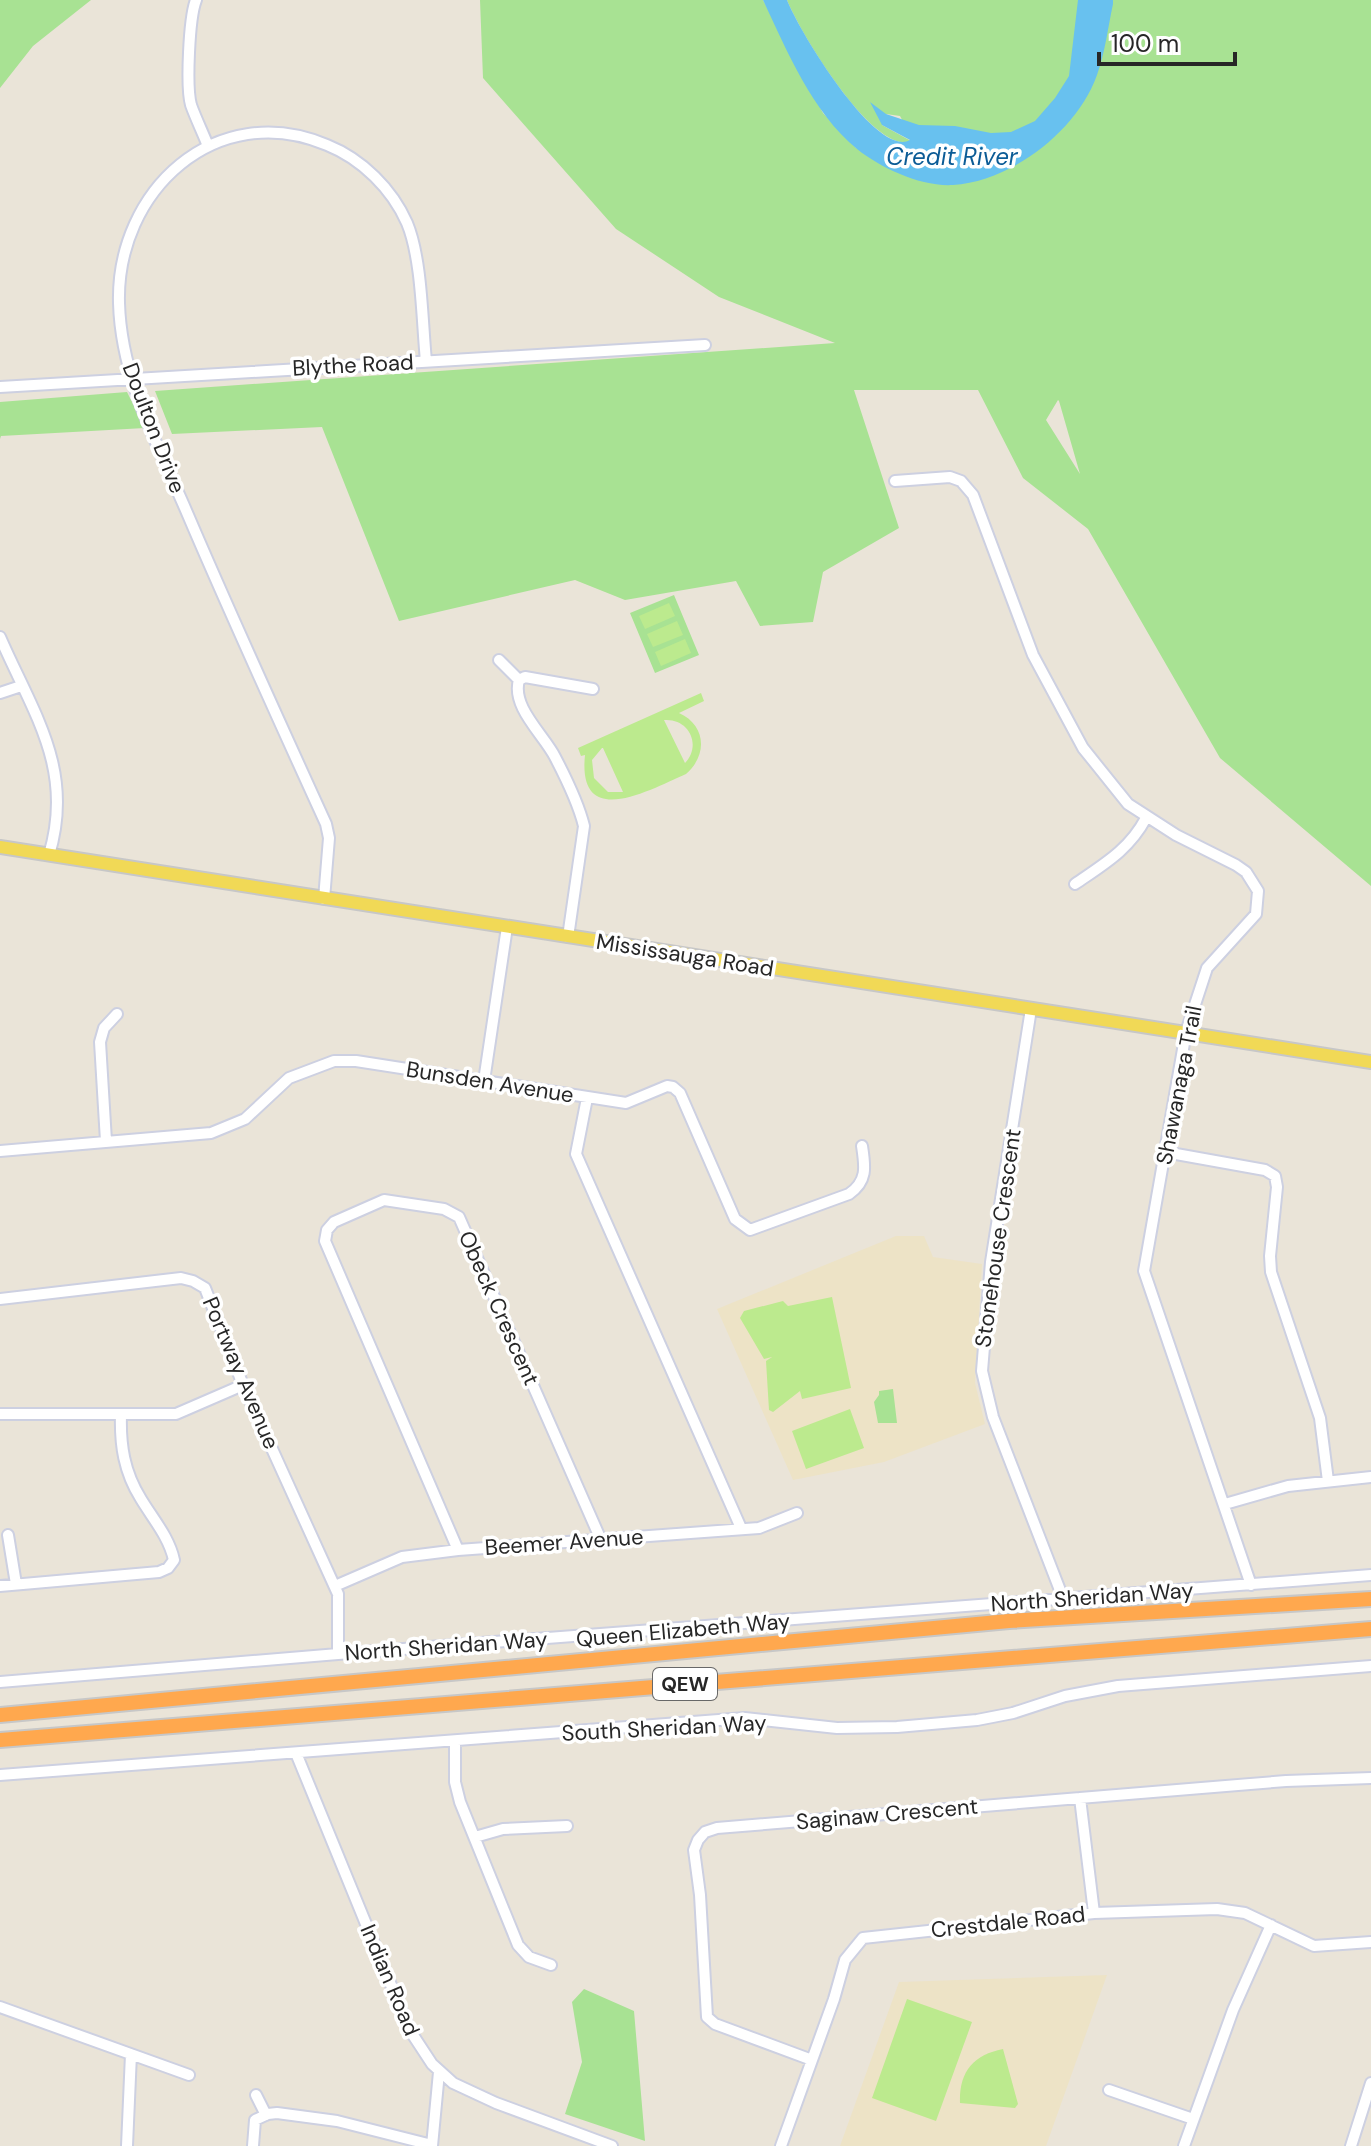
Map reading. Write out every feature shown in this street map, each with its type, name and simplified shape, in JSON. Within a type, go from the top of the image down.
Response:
[{"type":"highway","name":"Queen Elizabeth Way","points":[[0,1715],[1009,1621],[1371,1599]]},
{"type":"highway","name":"QEW","points":[[0,1740],[1371,1629]]},
{"type":"main road","name":"Mississauga Road","points":[[0,847],[1371,1062]]},
{"type":"street","points":[[196,0],[192,17],[189,91],[191,105],[208,146]]},
{"type":"street","name":"Doulton Drive","points":[[324,899],[329,838],[326,824],[221,592],[131,378],[122,332],[119,286],[134,223],[165,176],[182,161],[208,146],[257,132],[279,132],[310,138],[359,161],[394,201],[407,223],[413,242],[426,361]]},
{"type":"street","name":"Blythe Road","points":[[0,387],[705,345]]},
{"type":"street","name":"Shawanaga Trail","points":[[895,481],[950,477],[961,481],[973,495],[1033,655],[1083,748],[1098,769],[1128,804],[1146,818],[1236,865],[1246,872],[1258,891],[1256,914],[1207,968],[1186,1032],[1144,1271],[1251,1585]]},
{"type":"street","points":[[0,637],[51,749],[59,797],[58,818],[49,855]]},
{"type":"street","points":[[499,660],[519,680]]},
{"type":"street","points":[[568,937],[584,826],[555,757],[545,740],[532,727],[517,688],[519,680],[535,677],[593,689]]},
{"type":"street","points":[[0,693],[21,686]]},
{"type":"street","points":[[1075,884],[1116,856],[1135,838],[1146,818]]},
{"type":"street","points":[[484,1081],[507,927]]},
{"type":"street","name":"Stonehouse Crescent","points":[[1031,1009],[991,1262],[982,1371],[993,1417],[1063,1598]]},
{"type":"street","points":[[106,1141],[100,1042],[104,1028],[117,1014]]},
{"type":"street","name":"Bunsden Avenue","points":[[0,1151],[211,1133],[245,1119],[289,1078],[334,1061],[356,1061],[626,1103],[667,1086],[673,1087],[680,1093],[735,1219],[750,1230],[858,1188],[866,1171],[862,1146]]},
{"type":"street","points":[[587,1098],[576,1154],[741,1528]]},
{"type":"street","points":[[1165,1152],[1265,1170],[1275,1176],[1277,1187],[1271,1272],[1320,1418],[1328,1481]]},
{"type":"street","name":"Obeck Crescent","points":[[458,1550],[325,1241],[327,1230],[334,1222],[384,1200],[444,1209],[459,1217],[601,1540]]},
{"type":"street","name":"Portway Avenue","points":[[0,1299],[181,1278],[205,1288],[243,1385],[338,1594],[338,1654]]},
{"type":"street","points":[[0,1414],[176,1414],[243,1385]]},
{"type":"street","points":[[0,1586],[159,1572],[168,1568],[174,1560],[165,1536],[129,1478],[120,1442],[121,1414]]},
{"type":"street","points":[[1225,1504],[1272,1489],[1371,1477]]},
{"type":"street","name":"Beemer Avenue","points":[[335,1586],[402,1557],[458,1550],[759,1528],[797,1513]]},
{"type":"street","points":[[8,1535],[16,1584]]},
{"type":"street","name":"North Sheridan Way","points":[[0,1682],[1371,1575]]},
{"type":"street","name":"South Sheridan Way","points":[[0,1775],[745,1718],[837,1728],[897,1727],[977,1720],[1013,1713],[1065,1696],[1118,1686],[1371,1666]]},
{"type":"street","points":[[455,1742],[455,1782],[460,1802],[518,1945],[529,1957],[551,1965]]},
{"type":"street","name":"Indian Road","points":[[296,1753],[409,2029],[439,2072],[453,2083],[573,2137],[612,2146]]},
{"type":"street","name":"Saginaw Crescent","points":[[812,2060],[715,2024],[707,2017],[700,1895],[694,1850],[705,1832],[717,1828],[1286,1781],[1371,1778]]},
{"type":"street","points":[[1080,1798],[1094,1913]]},
{"type":"street","points":[[475,1837],[503,1829],[567,1826]]},
{"type":"street","name":"Crestdale Road","points":[[781,2146],[845,1960],[863,1938],[1094,1913],[1217,1909],[1245,1913],[1314,1946],[1371,1942]]},
{"type":"street","points":[[1184,2146],[1233,2010],[1271,1925]]},
{"type":"street","points":[[0,2007],[189,2075]]},
{"type":"street","points":[[127,2146],[131,2054]]},
{"type":"street","points":[[253,2146],[255,2120],[277,2113],[337,2121],[432,2146],[439,2072]]},
{"type":"street","points":[[1351,2146],[1371,2083]]},
{"type":"street","points":[[1109,2090],[1193,2119]]},
{"type":"street","points":[[256,2095],[266,2115]]},
{"type":"shaded area","points":[[896,1236],[924,1236],[933,1257],[982,1264],[975,1383],[985,1424],[884,1462],[793,1480],[717,1309]]},
{"type":"shaded area","points":[[1107,1975],[1046,2146],[840,2146],[899,1982]]},
{"type":"green space","points":[[0,0],[91,0],[33,46],[0,88]]},
{"type":"green space","points":[[480,0],[763,0],[823,113],[856,148],[936,183],[900,116],[886,114],[882,125],[911,141],[896,141],[878,130],[840,88],[806,37],[787,0],[1371,0],[1371,886],[1220,758],[1088,529],[1023,478],[978,390],[854,390],[899,528],[823,572],[813,622],[760,626],[736,581],[625,600],[575,580],[399,621],[322,427],[172,434],[155,391],[835,343],[719,297],[616,229],[483,78]],"holes":[[[1059,401],[1080,474],[1046,420]]]},
{"type":"green space","points":[[127,392],[145,428],[1,436],[0,439],[0,402]]},
{"type":"green space","points":[[674,595],[699,655],[655,673],[630,613]]},
{"type":"green space","points":[[669,603],[675,616],[645,629],[639,616]]},
{"type":"green space","points":[[677,621],[683,635],[653,647],[647,634]]},
{"type":"green space","points":[[685,639],[691,653],[661,666],[655,652]]},
{"type":"green space","points":[[701,693],[704,701],[679,713],[695,725],[701,750],[686,774],[671,781],[637,795],[604,799],[592,793],[586,779],[585,755],[581,756],[578,748]],"holes":[[[664,720],[680,723],[690,734],[692,748],[685,763]],[[603,748],[623,792],[608,792],[594,778],[592,760]]]},
{"type":"green space","points":[[832,1297],[851,1388],[802,1399],[800,1391],[773,1412],[769,1410],[766,1361],[772,1357],[764,1359],[740,1318],[744,1311],[783,1301],[788,1306]]},
{"type":"green space","points":[[893,1389],[897,1423],[878,1423],[874,1402],[879,1391]]},
{"type":"green space","points":[[850,1409],[864,1448],[806,1469],[792,1431]]},
{"type":"green space","points":[[584,1989],[634,2011],[645,2141],[565,2114],[582,2062],[572,2002]]},
{"type":"green space","points":[[907,1999],[972,2022],[936,2121],[872,2098]]},
{"type":"green space","points":[[1003,2049],[1018,2104],[1015,2108],[960,2103],[962,2082],[970,2067],[983,2056]]},
{"type":"water","name":"Credit River","points":[[763,0],[787,0],[806,37],[840,88],[859,112],[895,141],[910,140],[882,125],[870,102],[886,114],[919,125],[955,126],[991,133],[1011,132],[1035,121],[1069,76],[1078,0],[1113,0],[1113,4],[1097,75],[1087,96],[1058,133],[1040,150],[998,174],[975,181],[941,185],[889,169],[857,149],[841,134],[802,80]]}]
